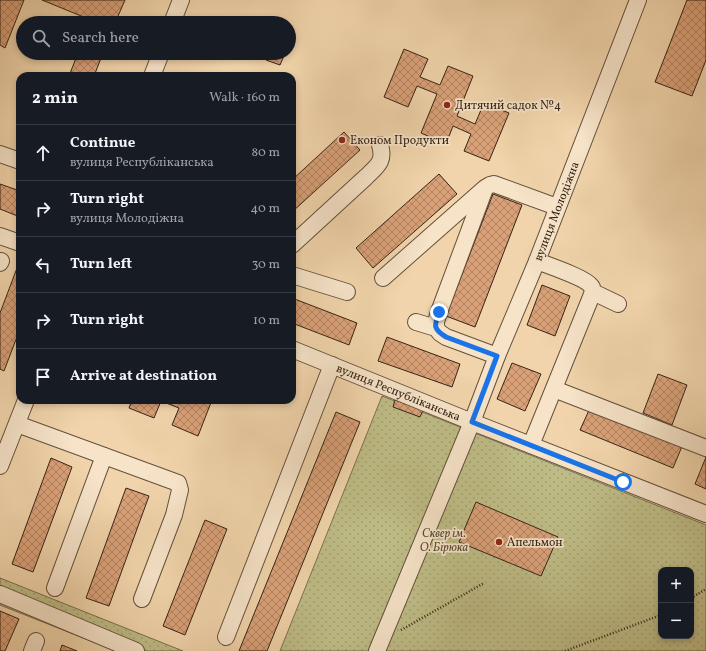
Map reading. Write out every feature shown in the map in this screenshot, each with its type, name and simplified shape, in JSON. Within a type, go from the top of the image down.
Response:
[{"type":"street","points":[[175,16],[181,0]]},
{"type":"street","name":"вулиця Молодіжна","points":[[379,646],[537,261],[638,0]]},
{"type":"street","points":[[154,72],[158,60]]},
{"type":"street","points":[[296,241],[375,168],[380,162],[382,154],[380,145]]},
{"type":"street","points":[[0,154],[16,160]]},
{"type":"street","points":[[383,278],[490,185],[494,184],[557,207]]},
{"type":"street","points":[[436,328],[439,312],[485,188]]},
{"type":"street","points":[[0,236],[16,242]]},
{"type":"street","points":[[531,445],[592,292],[592,287],[590,284],[582,279],[537,261]]},
{"type":"street","points":[[296,276],[347,292]]},
{"type":"street","points":[[592,292],[618,304]]},
{"type":"street","points":[[416,322],[436,328],[446,337],[497,356]]},
{"type":"street","name":"вулиця Республіканська","points":[[296,351],[706,514]]},
{"type":"street","points":[[226,637],[332,365]]},
{"type":"street","points":[[554,389],[706,448]]},
{"type":"street","points":[[0,466],[24,404]]},
{"type":"street","points":[[17,424],[178,483],[180,490],[174,515],[142,599]]},
{"type":"street","points":[[55,588],[104,456]]},
{"type":"street","points":[[0,594],[136,651]]},
{"type":"path","points":[[379,646],[484,582]]},
{"type":"path","points":[[694,596],[706,589]]},
{"type":"path","points":[[565,651],[658,616]]},
{"type":"green space","name":"Сквер ім. О. Бірюка","points":[[382,396],[706,525],[706,651],[280,651]]},
{"type":"green space","points":[[0,578],[183,651],[116,651],[0,605]]},
{"type":"building","points":[[0,0],[24,0],[18,16],[16,16],[16,20],[5,48],[0,45]]},
{"type":"building","points":[[42,0],[125,0],[118,16],[81,16]]},
{"type":"building","points":[[687,0],[706,0],[706,60],[692,96],[655,82]]},
{"type":"building","name":"Дитячий садок №4","points":[[404,49],[428,59],[420,77],[440,85],[448,66],[473,76],[457,116],[475,124],[484,103],[509,113],[489,161],[464,151],[471,134],[453,126],[446,144],[421,133],[437,94],[417,86],[408,107],[384,97]]},
{"type":"building","points":[[75,60],[100,60],[96,72],[71,72]]},
{"type":"building","points":[[266,60],[282,60],[280,65]]},
{"type":"building","points":[[344,132],[360,150],[296,208],[296,176]]},
{"type":"building","points":[[439,174],[457,194],[373,268],[356,248]]},
{"type":"building","points":[[0,184],[16,190],[16,215],[0,209]]},
{"type":"building","points":[[493,194],[522,205],[475,327],[446,316]]},
{"type":"building","points":[[16,271],[16,340],[4,371],[0,369],[0,313]]},
{"type":"building","points":[[542,285],[570,296],[555,336],[527,325]]},
{"type":"building","points":[[296,300],[357,323],[349,345],[296,325]]},
{"type":"building","points":[[387,337],[460,364],[452,387],[378,361]]},
{"type":"building","points":[[512,363],[541,374],[525,411],[497,399]]},
{"type":"building","points":[[658,374],[687,385],[672,425],[643,413]]},
{"type":"building","points":[[395,400],[423,410],[420,417],[393,407]]},
{"type":"building","points":[[130,404],[160,404],[154,418],[129,408]]},
{"type":"building","points":[[169,404],[210,404],[198,436],[172,425],[179,408]]},
{"type":"building","points":[[591,406],[683,444],[673,468],[580,430]]},
{"type":"building","points":[[336,412],[360,422],[267,651],[239,651]]},
{"type":"building","points":[[706,457],[706,489],[695,484]]},
{"type":"building","points":[[51,458],[72,467],[33,572],[12,564]]},
{"type":"building","points":[[126,488],[149,496],[109,606],[86,598]]},
{"type":"building","points":[[476,502],[558,537],[541,576],[459,542]]},
{"type":"building","points":[[205,520],[227,529],[185,635],[163,626]]},
{"type":"building","points":[[0,611],[19,619],[5,651],[0,651]]},
{"type":"building","points":[[62,645],[77,651],[60,651]]},
{"type":"place","name":"Дитячий садок №4","points":[[447,105]]},
{"type":"place","name":"Економ Продукти","points":[[342,140]]},
{"type":"place","name":"Апельмон","points":[[499,542]]},
{"type":"route","points":[[439,312],[436,328],[440,333],[446,337],[497,356],[472,422],[623,482]]}]
